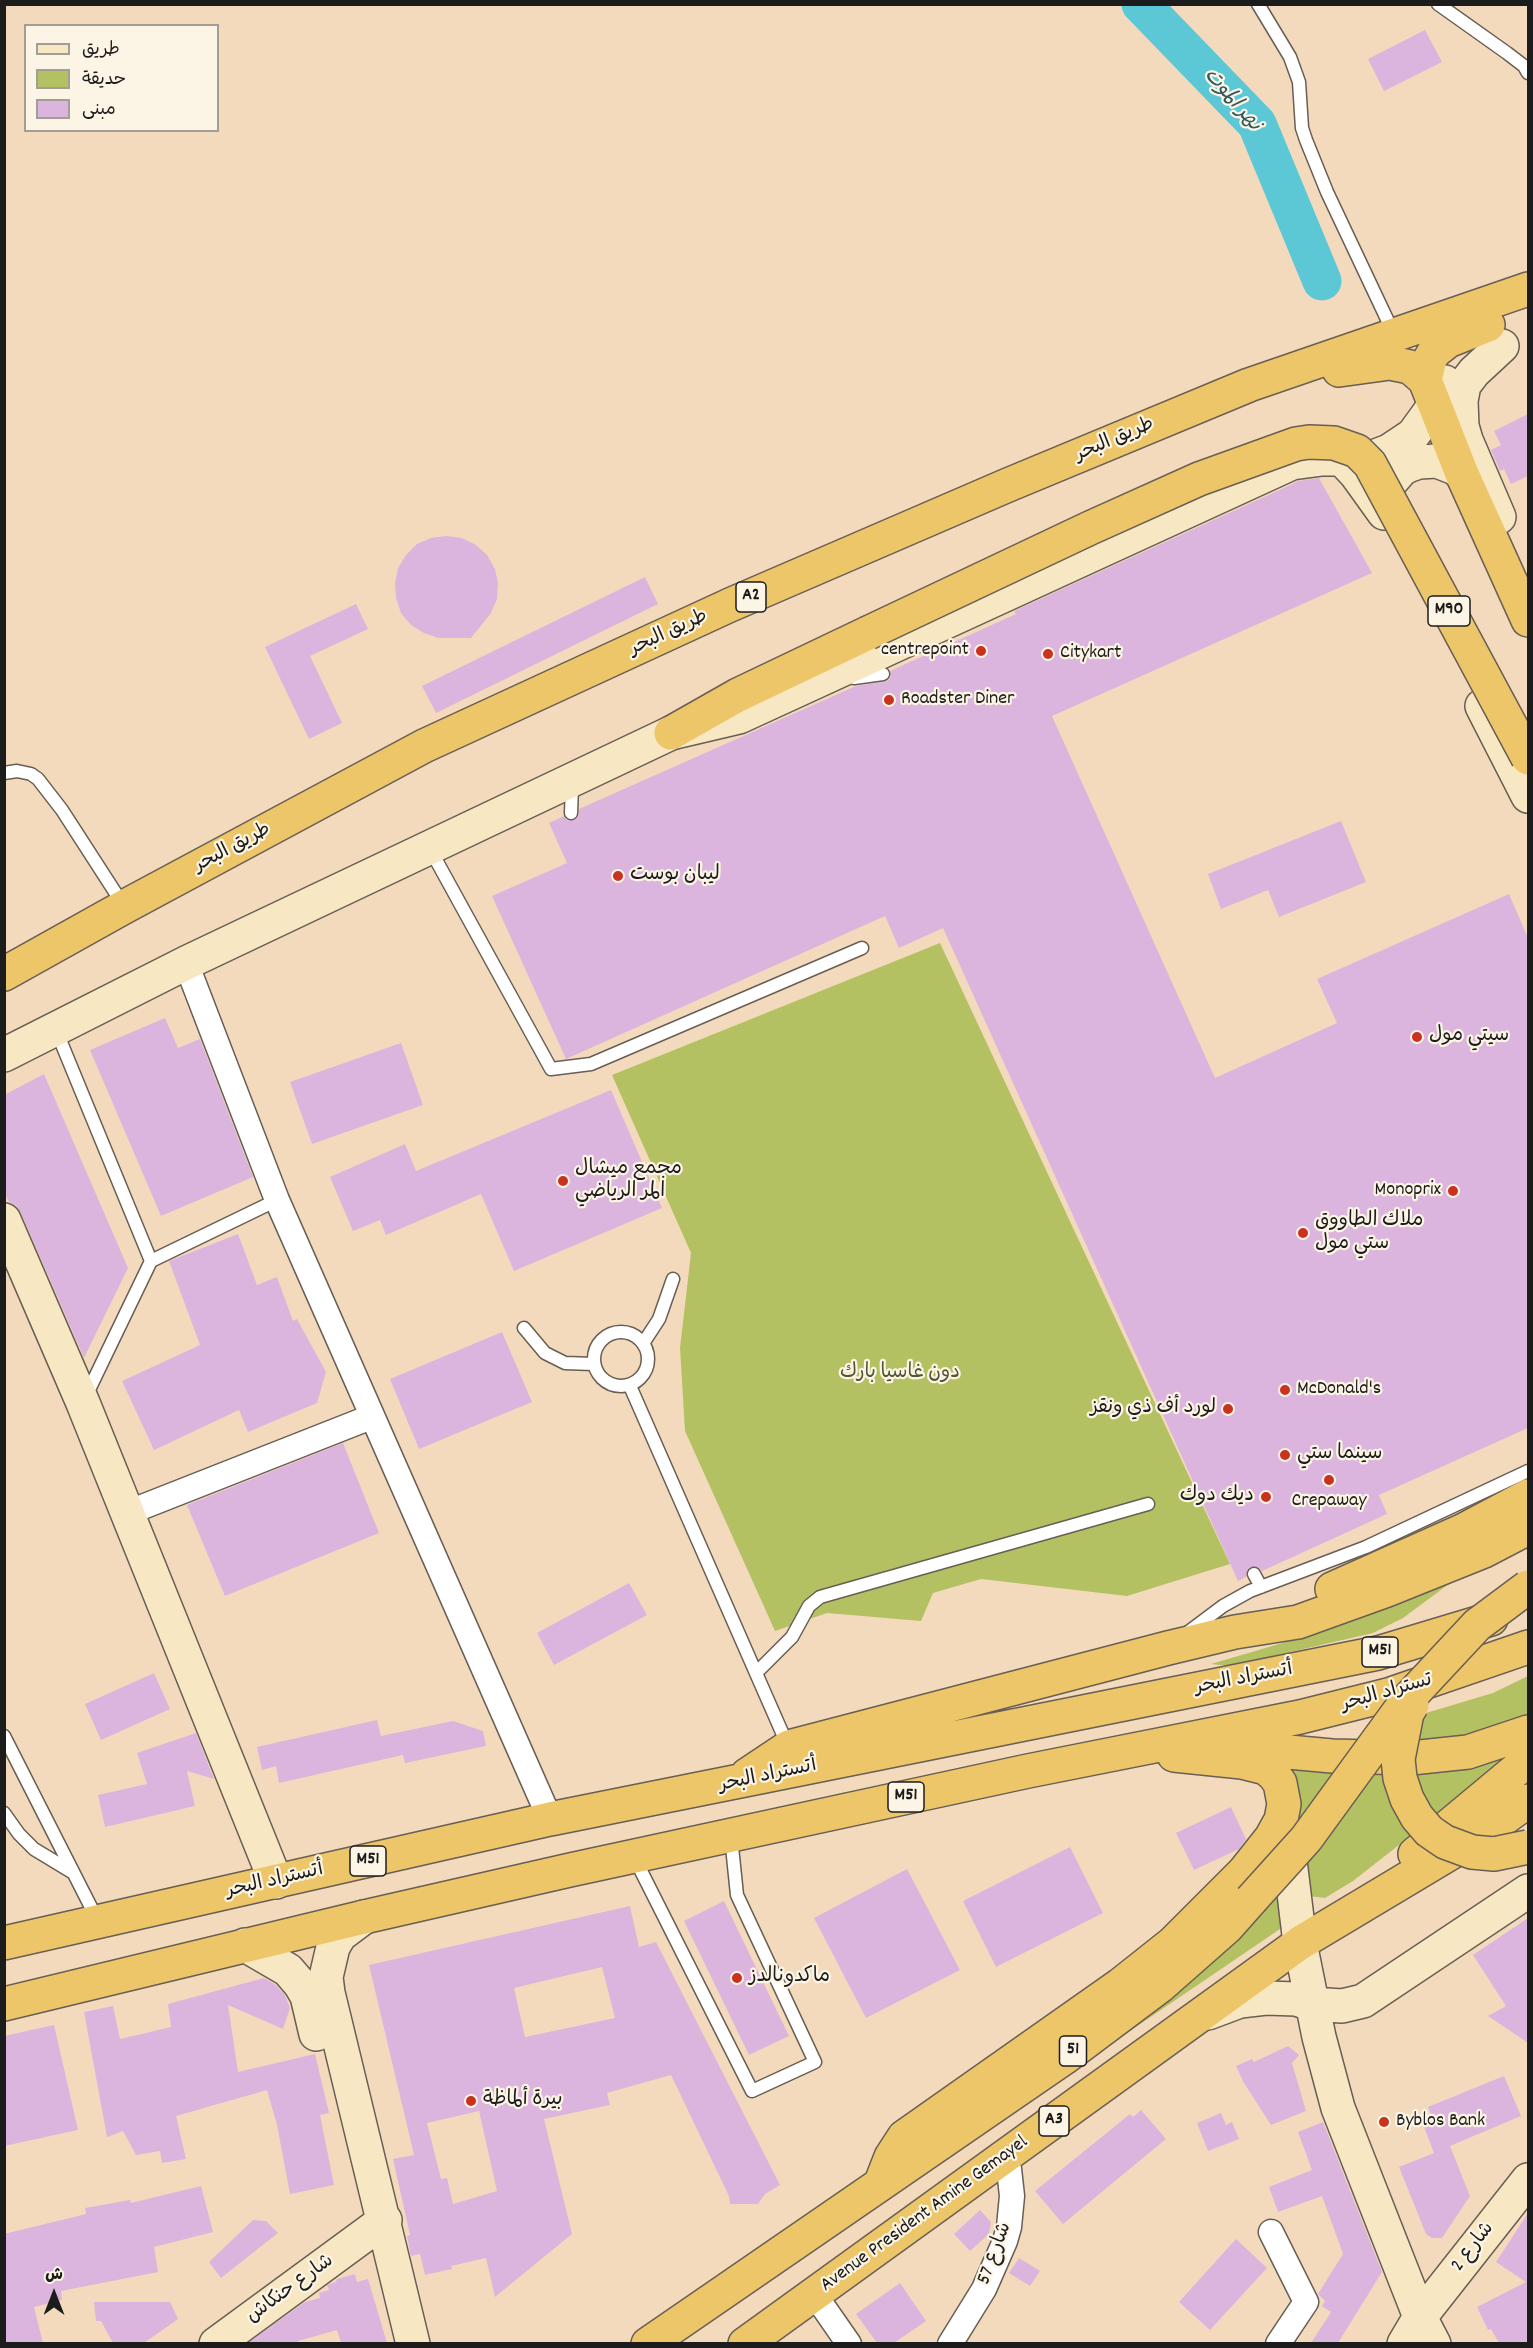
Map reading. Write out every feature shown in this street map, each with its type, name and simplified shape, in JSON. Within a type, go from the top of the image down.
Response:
[{"type":"highway","name":"طريق البحر","points":[[4,974],[424,746],[730,605],[1249,385],[1528,291]]},
{"type":"highway","points":[[1429,393],[1430,359],[1434,352],[1458,336],[1506,317],[1528,291]]},
{"type":"highway","points":[[1249,385],[1390,363],[1410,367],[1429,393],[1462,474],[1528,620]]},
{"type":"highway","points":[[671,734],[738,695],[1199,479],[1285,448],[1309,442],[1334,443],[1357,451],[1356,462]]},
{"type":"highway","name":"M90","points":[[1356,462],[1528,758]]},
{"type":"highway","points":[[1235,1632],[1421,1550],[1528,1496]]},
{"type":"highway","points":[[733,1784],[789,1747],[1168,1648],[1235,1632],[1298,1622],[1387,1590],[1484,1551],[1526,1529]]},
{"type":"highway","points":[[1528,1587],[1477,1625],[1424,1683],[1407,1713],[1398,1759],[1400,1778],[1407,1799],[1417,1817],[1429,1831],[1445,1842],[1472,1852],[1494,1854],[1528,1847]]},
{"type":"highway","name":"أتستراد البحر","points":[[4,1943],[550,1819],[1378,1653],[1486,1621],[1528,1604]]},
{"type":"highway","name":"تستراد البحر","points":[[1028,1771],[1243,1728],[1388,1695],[1528,1647]]},
{"type":"highway","name":"51","points":[[881,2183],[1064,2058],[1137,2003],[1227,1927],[1306,1839],[1396,1714],[1424,1683]]},
{"type":"highway","points":[[1028,1771],[1174,1755],[1256,1749],[1332,1756],[1410,1758],[1467,1752],[1528,1732]]},
{"type":"highway","points":[[648,2343],[881,2183],[891,2157],[904,2137],[1120,1984],[1194,1924],[1264,1848],[1281,1820],[1284,1804],[1280,1783],[1266,1768],[1242,1762],[1174,1755]]},
{"type":"highway","points":[[1389,1889],[1418,1850],[1528,1760]]},
{"type":"highway","name":"M51","points":[[4,2004],[364,1917],[1028,1771]]},
{"type":"highway","points":[[1389,1889],[1482,1834],[1528,1801]]},
{"type":"highway","points":[[1389,1889],[1460,1865],[1489,1847],[1515,1837],[1528,1828]]},
{"type":"highway","name":"Avenue President Amine Gemayel","points":[[745,2343],[1300,1943],[1389,1889]]},
{"type":"street","points":[[4,1054],[186,963],[429,848],[571,798],[671,734],[739,717],[817,683],[1292,463],[1322,459],[1356,462],[1389,451],[1413,435],[1429,393],[1451,373],[1468,360],[1515,341]]},
{"type":"street","points":[[1515,341],[1474,372],[1464,385],[1461,401],[1462,426],[1470,450],[1528,581]]},
{"type":"street","points":[[1383,511],[1385,492],[1389,483],[1402,469],[1410,465],[1437,461],[1455,468],[1462,474]]},
{"type":"street","points":[[1356,462],[1528,796]]},
{"type":"street","points":[[186,963],[277,1200],[550,1819]]},
{"type":"street","points":[[4,1220],[83,1403],[276,1882]]},
{"type":"street","points":[[128,1513],[371,1417]]},
{"type":"street","points":[[1284,1804],[1300,1943],[1312,2004],[1338,2108],[1419,2334]]},
{"type":"street","points":[[1192,2021],[1217,2009],[1252,1999],[1296,1999],[1312,2004],[1342,2006],[1355,2004],[1372,1996],[1528,1891]]},
{"type":"street","points":[[364,1917],[340,1935],[333,1947],[326,1977],[375,2228],[393,2343]]},
{"type":"street","points":[[245,1946],[288,1970],[307,1996],[375,2228],[413,2343]]},
{"type":"street","name":"شارع 57","points":[[950,2343],[984,2289],[1005,2241],[1009,2227],[1012,2196],[1009,2169],[1005,2157]]},
{"type":"street","name":"شارع 2","points":[[1419,2334],[1528,2180]]},
{"type":"street","name":"شارع حنكاش","points":[[216,2343],[375,2228]]},
{"type":"street","points":[[1271,2232],[1306,2302],[1278,2343]]},
{"type":"street","points":[[814,2295],[849,2343]]},
{"type":"lane","points":[[1258,4],[1290,57],[1299,82],[1302,128],[1306,140],[1327,192],[1394,336]]},
{"type":"lane","points":[[1438,4],[1524,66],[1528,73]]},
{"type":"lane","points":[[817,683],[883,674]]},
{"type":"lane","points":[[4,773],[17,771],[31,774],[38,779],[62,810],[124,907]]},
{"type":"lane","points":[[429,848],[551,1070],[591,1064],[862,948]]},
{"type":"lane","points":[[55,1029],[151,1261]]},
{"type":"lane","points":[[83,1403],[151,1261],[277,1200]]},
{"type":"lane","points":[[644,1342],[659,1319],[673,1279]]},
{"type":"lane","points":[[524,1328],[546,1353],[565,1363],[593,1364]]},
{"type":"lane","points":[[611,1332],[629,1332],[644,1342],[650,1358],[644,1376],[630,1386],[621,1387],[603,1381],[593,1364],[596,1345],[611,1332]]},
{"type":"lane","points":[[630,1386],[789,1747]]},
{"type":"lane","points":[[1168,1648],[1223,1606],[1261,1587],[1366,1547],[1528,1471]]},
{"type":"lane","points":[[756,1673],[792,1637],[809,1605],[820,1597],[1148,1504]]},
{"type":"lane","points":[[1254,1574],[1261,1587]]},
{"type":"lane","points":[[4,1736],[98,1922]]},
{"type":"lane","points":[[4,1813],[19,1834],[34,1849],[73,1873]]},
{"type":"lane","points":[[634,1856],[752,2091],[815,2062],[737,1895],[730,1835]]},
{"type":"green space","name":"دون غاسيا بارك","points":[[940,943],[1230,1564],[1127,1596],[981,1579],[933,1593],[921,1621],[827,1613],[775,1631],[685,1431],[680,1348],[691,1253],[612,1075]]},
{"type":"green space","points":[[1449,1584],[1403,1618],[1373,1633],[1230,1666],[1211,1664],[1306,1636]]},
{"type":"green space","points":[[1528,1676],[1528,1723],[1494,1736],[1409,1742],[1426,1713],[1493,1693]]},
{"type":"green space","points":[[1528,1744],[1353,1881],[1325,1898],[1308,1896],[1276,1764]]},
{"type":"green space","points":[[1274,1887],[1283,1927],[1102,2050]]},
{"type":"building","points":[[1425,30],[1442,62],[1384,91],[1368,59]]},
{"type":"building","points":[[1528,414],[1528,476],[1511,484],[1504,469],[1500,471],[1491,450],[1501,445],[1494,431]]},
{"type":"building","name":"سيتي مول","points":[[1319,478],[1372,573],[1052,716],[1215,1078],[1337,1023],[1317,979],[1509,894],[1528,938],[1528,1428],[1379,1495],[1387,1514],[1262,1571],[1258,1567],[1251,1567],[1247,1570],[1246,1577],[1238,1581],[943,928],[899,948],[885,916],[566,1059],[492,896],[567,863],[549,823],[564,816],[567,820],[574,820],[578,817],[579,809],[856,686],[888,681],[891,677],[890,671],[1016,614],[1014,611],[1298,481]]},
{"type":"building","points":[[446,536],[462,538],[476,545],[487,555],[495,569],[498,583],[497,599],[491,613],[471,638],[438,638],[424,633],[411,625],[401,613],[396,598],[395,583],[398,568],[406,555],[417,544],[431,538]]},
{"type":"building","points":[[645,577],[658,604],[436,713],[422,686]]},
{"type":"building","points":[[356,604],[368,629],[310,656],[342,723],[309,739],[265,647]]},
{"type":"building","points":[[1341,821],[1366,882],[1279,917],[1268,890],[1221,909],[1208,874]]},
{"type":"building","points":[[165,1018],[178,1048],[200,1039],[253,1177],[161,1216],[90,1050]]},
{"type":"building","points":[[401,1043],[423,1105],[312,1144],[290,1082]]},
{"type":"building","points":[[44,1074],[128,1268],[84,1358],[21,1213],[16,1205],[9,1202],[4,1192],[4,1095]]},
{"type":"building","name":"مجمع ميشال المر الرياضي","points":[[611,1090],[662,1208],[514,1271],[481,1194],[386,1235],[380,1220],[353,1231],[330,1177],[405,1144],[416,1171]]},
{"type":"building","points":[[238,1234],[257,1285],[277,1277],[293,1321],[297,1319],[326,1372],[317,1403],[248,1432],[239,1410],[154,1450],[122,1381],[200,1345],[169,1261]]},
{"type":"building","points":[[502,1332],[532,1402],[419,1449],[390,1379]]},
{"type":"building","points":[[343,1443],[379,1533],[225,1596],[187,1505]]},
{"type":"building","points":[[629,1583],[647,1615],[554,1665],[537,1633]]},
{"type":"building","points":[[154,1673],[170,1709],[101,1740],[85,1704]]},
{"type":"building","points":[[377,1720],[381,1736],[453,1721],[483,1731],[486,1746],[405,1763],[403,1755],[279,1783],[276,1766],[262,1770],[257,1747]]},
{"type":"building","points":[[196,1733],[214,1779],[187,1771],[195,1806],[105,1827],[98,1795],[147,1784],[137,1753]]},
{"type":"building","points":[[1231,1807],[1246,1839],[1239,1849],[1194,1870],[1176,1833]]},
{"type":"building","points":[[1070,1847],[1103,1913],[996,1967],[963,1901]]},
{"type":"building","points":[[907,1869],[960,1970],[866,2018],[814,1918]]},
{"type":"building","name":"ماكدونالدز","points":[[724,1901],[789,2036],[749,2055],[684,1921]]},
{"type":"building","name":"بيرة ألماظة","points":[[630,1906],[639,1947],[656,1942],[780,2185],[765,2194],[758,2204],[730,2204],[729,2196],[671,2075],[607,2093],[610,2105],[544,2119],[572,2234],[495,2297],[486,2258],[425,2275],[420,2254],[411,2256],[407,2236],[410,2235],[393,2159],[414,2155],[369,1965]],"holes":[[[602,1967],[615,2018],[525,2037],[514,1988]],[[479,2111],[497,2191],[453,2204],[447,2178],[441,2179],[427,2123]]]},
{"type":"building","points":[[1528,1918],[1528,2043],[1488,2016],[1506,2006],[1473,1955]]},
{"type":"building","points":[[264,1978],[276,1985],[285,1995],[290,2008],[283,2029],[228,2005],[238,2072],[315,2054],[329,2113],[320,2115],[334,2185],[290,2194],[277,2125],[267,2090],[176,2116],[186,2159],[162,2163],[160,2151],[136,2155],[123,2131],[107,2137],[84,2012],[113,2006],[120,2039],[171,2027],[168,2004]]},
{"type":"building","points":[[54,2025],[78,2130],[4,2146],[4,2036]]},
{"type":"building","points":[[1288,2046],[1299,2055],[1292,2063],[1306,2111],[1271,2125],[1236,2066],[1252,2059],[1254,2062]]},
{"type":"building","points":[[1504,2076],[1521,2116],[1450,2146],[1470,2196],[1442,2238],[1432,2238],[1426,2234],[1399,2167],[1434,2153],[1424,2127],[1434,2123],[1428,2107]]},
{"type":"building","points":[[1141,2110],[1166,2139],[1063,2224],[1035,2191],[1130,2114],[1133,2117]]},
{"type":"building","points":[[1221,2113],[1226,2125],[1232,2122],[1239,2139],[1208,2151],[1197,2123]]},
{"type":"building","points":[[1323,2122],[1382,2272],[1338,2343],[1311,2343],[1331,2312],[1322,2306],[1325,2301],[1318,2294],[1343,2254],[1322,2196],[1278,2212],[1269,2187],[1312,2170],[1298,2132]]},
{"type":"building","points":[[201,2186],[213,2232],[154,2247],[158,2272],[61,2291],[62,2300],[34,2307],[43,2343],[4,2343],[4,2234],[86,2214],[85,2208],[130,2200],[131,2203]]},
{"type":"building","points":[[980,2210],[991,2222],[989,2234],[970,2251],[954,2234]]},
{"type":"building","points":[[1528,2213],[1528,2343],[1499,2343],[1491,2329],[1488,2330],[1477,2307],[1526,2282],[1496,2262]]},
{"type":"building","points":[[253,2220],[266,2221],[278,2233],[221,2278],[209,2262]]},
{"type":"building","points":[[1236,2239],[1267,2268],[1210,2330],[1179,2302]]},
{"type":"building","points":[[1019,2258],[1040,2271],[1030,2286],[1009,2273]]},
{"type":"building","points":[[355,2274],[357,2282],[368,2279],[387,2343],[341,2343],[337,2330],[298,2341],[298,2343],[248,2343],[305,2302],[320,2298],[319,2293],[329,2290],[327,2285],[336,2282],[337,2279]]},
{"type":"building","points":[[900,2283],[926,2321],[894,2343],[877,2343],[856,2314]]},
{"type":"building","points":[[94,2302],[170,2302],[178,2319],[144,2343],[113,2343],[101,2321],[96,2321]]},
{"type":"waterway","name":"نهر الموت","points":[[1141,4],[1257,124],[1322,281]]},
{"type":"place","name":"centrepoint","points":[[981,651]]},
{"type":"place","name":"Citykart","points":[[1048,654]]},
{"type":"place","name":"Roadster Diner","points":[[889,700]]},
{"type":"place","name":"ليبان بوست","points":[[618,876]]},
{"type":"place","name":"سيتي مول","points":[[1417,1037]]},
{"type":"place","name":"مجمع ميشال المر الرياضي","points":[[563,1181]]},
{"type":"place","name":"Monoprix","points":[[1453,1191]]},
{"type":"place","name":"ملاك الطاووق ستي مول","points":[[1303,1233]]},
{"type":"place","name":"McDonald's","points":[[1285,1390]]},
{"type":"place","name":"لورد أف ذي ونقز","points":[[1228,1409]]},
{"type":"place","name":"سينما ستي","points":[[1285,1455]]},
{"type":"place","name":"Crepaway","points":[[1329,1480]]},
{"type":"place","name":"ديك دوك","points":[[1266,1497]]},
{"type":"place","name":"ماكدونالدز","points":[[737,1978]]},
{"type":"place","name":"بيرة ألماظة","points":[[471,2101]]},
{"type":"place","name":"Byblos Bank","points":[[1384,2122]]}]
